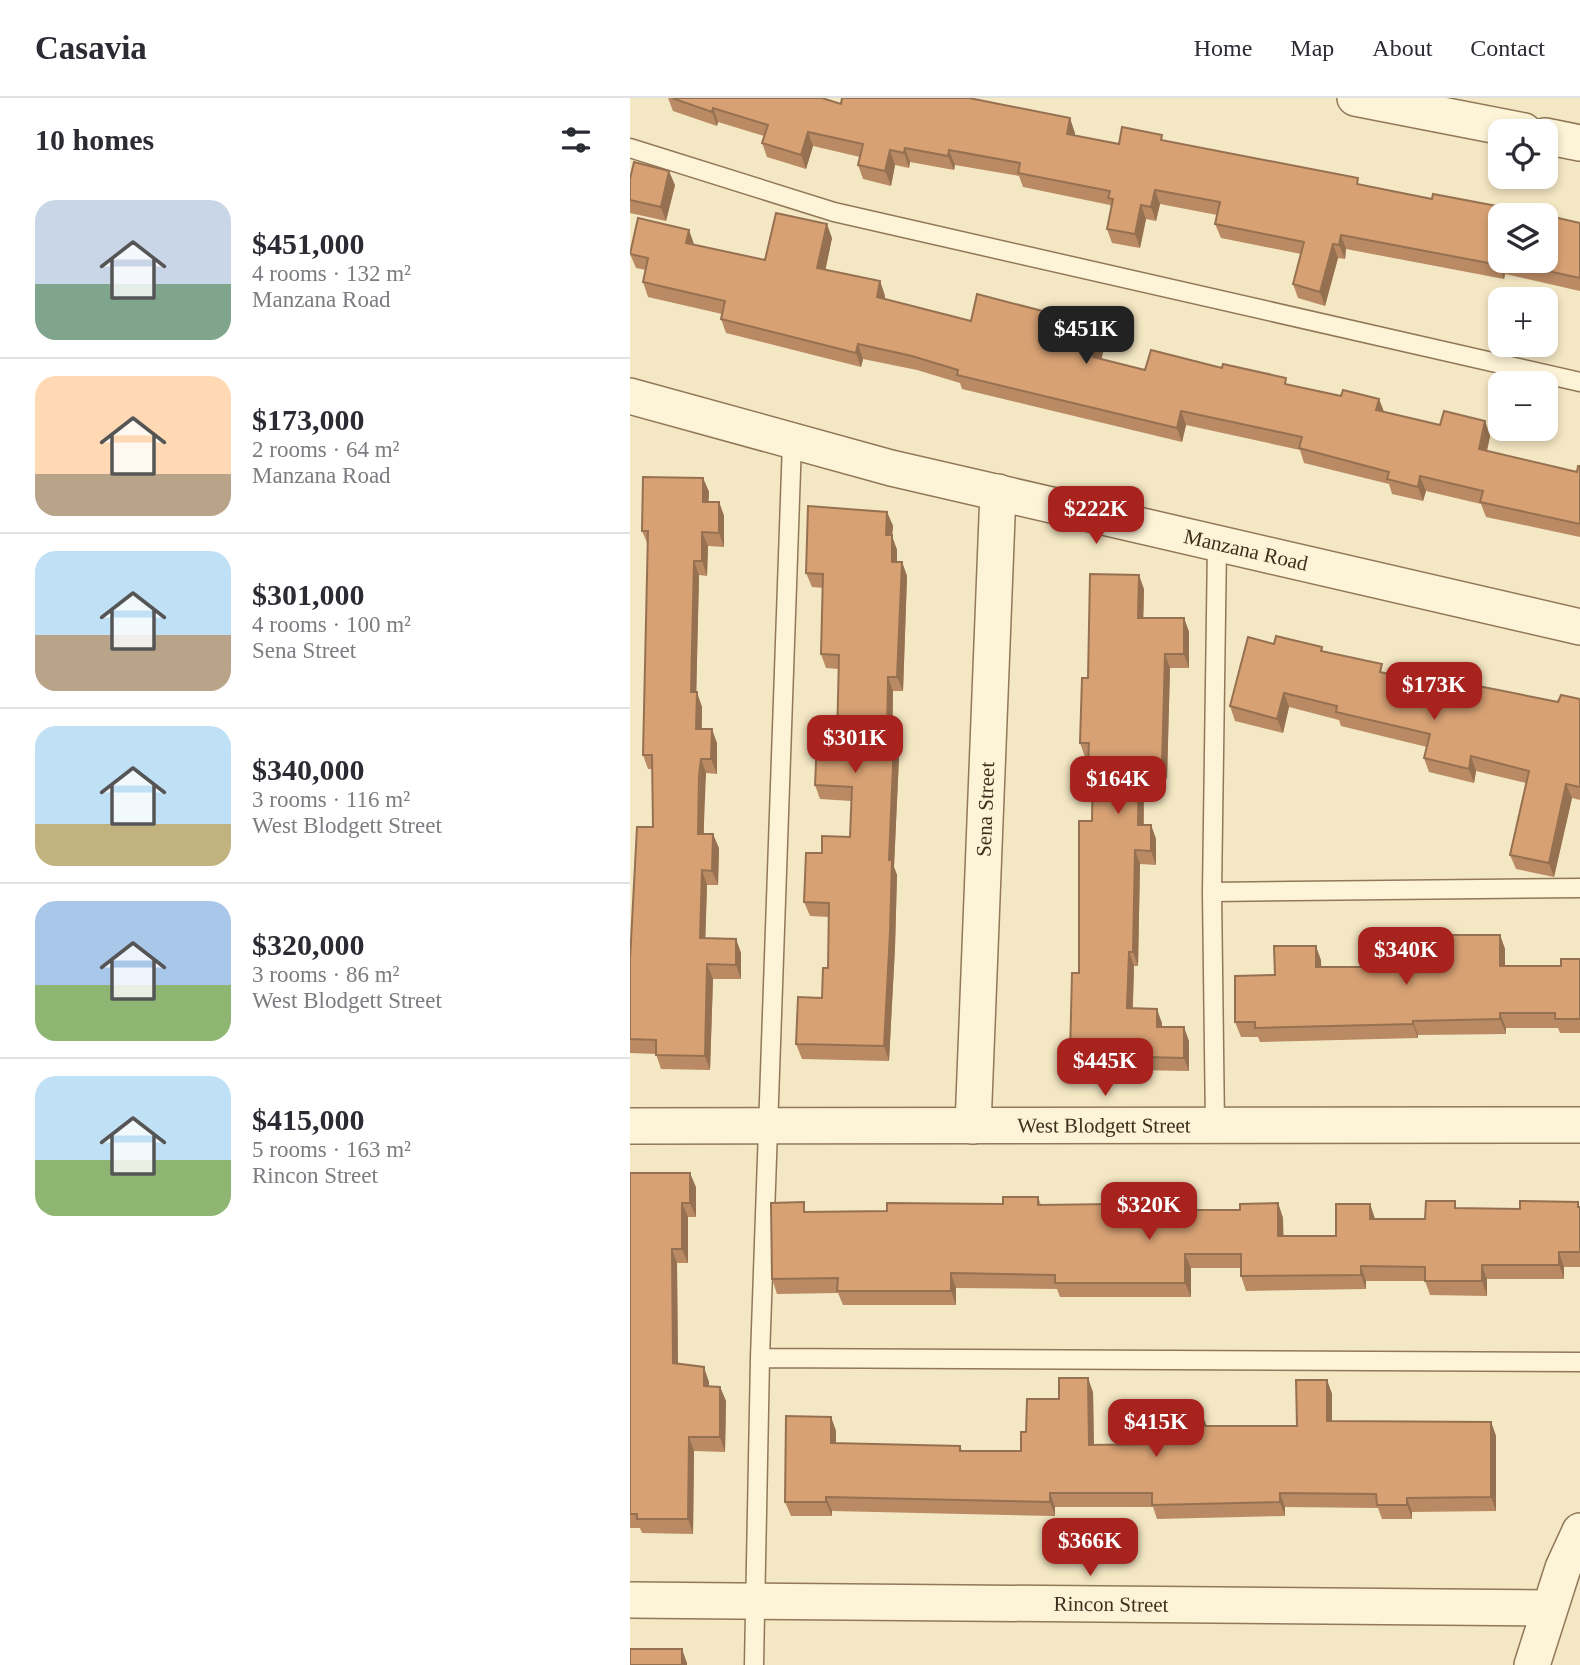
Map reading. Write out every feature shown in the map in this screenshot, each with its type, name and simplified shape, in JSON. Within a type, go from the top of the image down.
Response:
[{"type":"street","points":[[1355,98],[1488,124]]},
{"type":"street","points":[[1558,139],[1580,143]]},
{"type":"street","name":"Manzana Road","points":[[630,397],[792,442],[998,492],[1217,545],[1580,627]]},
{"type":"street","name":"Sena Street","points":[[973,1126],[998,492]]},
{"type":"street","name":"West Blodgett Street","points":[[630,1126],[1580,1125]]},
{"type":"street","points":[[1532,1665],[1549,1608],[1580,1531]]},
{"type":"street","name":"Rincon Street","points":[[630,1600],[1549,1608]]},
{"type":"lane","points":[[630,148],[834,212],[1580,382]]},
{"type":"lane","points":[[754,1665],[760,1358],[792,442]]},
{"type":"lane","points":[[1215,1127],[1212,892],[1217,545]]},
{"type":"lane","points":[[1212,892],[1580,888]]},
{"type":"lane","points":[[760,1358],[1580,1362]]},
{"type":"building","points":[[672,98],[822,98],[841,104],[842,98],[969,98],[1070,118],[1067,134],[1119,144],[1122,127],[1162,135],[1161,140],[1358,178],[1357,184],[1432,199],[1433,194],[1488,204],[1488,263],[1341,235],[1339,245],[1333,244],[1320,292],[1293,284],[1304,242],[1215,224],[1220,202],[1155,190],[1151,207],[1141,205],[1135,234],[1107,229],[1113,199],[1108,198],[1110,191],[1018,173],[1020,163],[949,150],[948,156],[905,148],[904,153],[890,150],[885,171],[858,165],[863,144],[808,132],[801,155],[762,143],[768,125],[713,108],[712,112]]},
{"type":"building","points":[[634,162],[669,171],[661,207],[630,200],[630,179]]},
{"type":"building","points":[[776,213],[827,224],[817,268],[880,281],[877,297],[971,321],[977,294],[1100,326],[1093,357],[1145,370],[1151,350],[1222,368],[1223,364],[1286,378],[1285,384],[1341,396],[1343,390],[1379,399],[1376,410],[1440,425],[1444,411],[1485,421],[1479,449],[1577,472],[1580,466],[1580,524],[1480,502],[1483,491],[1420,476],[1418,487],[1387,479],[1389,472],[1299,448],[1302,437],[1181,411],[1177,428],[957,375],[958,370],[912,356],[858,344],[856,353],[721,319],[725,301],[643,282],[648,258],[630,254],[638,218],[689,230],[686,243],[765,260]]},
{"type":"building","points":[[1558,218],[1580,223],[1580,278],[1557,273]]},
{"type":"building","points":[[643,477],[703,478],[703,502],[719,502],[719,533],[702,532],[702,561],[694,561],[691,692],[697,692],[696,729],[712,729],[711,759],[701,759],[699,776],[698,834],[713,834],[712,871],[702,870],[700,938],[736,939],[736,965],[707,964],[705,1056],[656,1055],[656,1040],[630,1039],[630,960],[637,827],[653,827],[652,755],[643,755],[648,531],[642,531]]},
{"type":"building","points":[[808,506],[887,512],[886,535],[892,535],[892,562],[902,562],[897,677],[888,677],[887,742],[894,742],[889,860],[892,860],[890,932],[884,1046],[796,1044],[798,997],[822,998],[823,968],[828,968],[829,903],[804,902],[806,853],[822,853],[822,836],[850,837],[852,787],[815,785],[817,739],[837,740],[839,655],[821,654],[823,574],[806,573]]},
{"type":"building","points":[[1090,574],[1139,575],[1138,618],[1184,618],[1184,654],[1165,654],[1162,765],[1139,765],[1138,825],[1151,825],[1151,851],[1135,850],[1133,952],[1129,952],[1127,1008],[1157,1009],[1157,1027],[1184,1027],[1184,1058],[1070,1055],[1072,973],[1079,973],[1079,821],[1092,821],[1093,764],[1088,764],[1089,743],[1080,743],[1082,678],[1088,678]]},
{"type":"building","points":[[1276,636],[1322,647],[1321,651],[1382,664],[1380,672],[1441,686],[1443,679],[1558,702],[1561,695],[1580,699],[1580,787],[1566,784],[1549,863],[1510,855],[1529,771],[1471,756],[1469,769],[1424,758],[1430,734],[1336,712],[1337,706],[1284,693],[1277,719],[1230,706],[1248,637],[1274,644]]},
{"type":"building","points":[[1426,935],[1500,935],[1500,966],[1561,966],[1561,959],[1580,959],[1580,1019],[1555,1019],[1555,1013],[1500,1013],[1500,1019],[1413,1021],[1413,1024],[1255,1028],[1255,1022],[1235,1022],[1235,976],[1275,975],[1274,946],[1316,946],[1316,967],[1368,967],[1368,947],[1426,946]]},
{"type":"building","points":[[630,1173],[690,1173],[690,1203],[682,1203],[682,1249],[672,1249],[673,1363],[704,1367],[704,1386],[720,1387],[720,1437],[689,1437],[688,1519],[637,1519],[637,1514],[630,1514]]},
{"type":"building","points":[[1003,1197],[1038,1197],[1038,1205],[1185,1203],[1185,1210],[1240,1210],[1240,1204],[1278,1203],[1278,1236],[1336,1236],[1336,1204],[1370,1204],[1370,1219],[1425,1219],[1426,1201],[1455,1201],[1455,1208],[1520,1209],[1520,1201],[1578,1202],[1580,1252],[1559,1252],[1559,1265],[1482,1265],[1482,1281],[1425,1281],[1425,1267],[1361,1266],[1361,1275],[1241,1276],[1241,1254],[1185,1254],[1185,1283],[1055,1283],[1055,1275],[951,1273],[951,1291],[837,1291],[838,1278],[772,1279],[771,1203],[804,1202],[804,1212],[887,1211],[887,1203],[1003,1204]]},
{"type":"building","points":[[1059,1378],[1088,1378],[1089,1445],[1152,1444],[1153,1413],[1202,1413],[1202,1426],[1297,1426],[1296,1380],[1327,1380],[1327,1421],[1491,1422],[1491,1497],[1407,1498],[1407,1505],[1377,1505],[1376,1494],[1280,1493],[1280,1502],[1152,1505],[1152,1493],[1050,1493],[1050,1502],[826,1497],[826,1502],[785,1502],[786,1416],[831,1417],[831,1443],[960,1446],[960,1451],[1021,1451],[1021,1432],[1026,1432],[1027,1399],[1059,1399]]},
{"type":"building","points":[[630,1649],[682,1649],[682,1665],[630,1665]]}]
